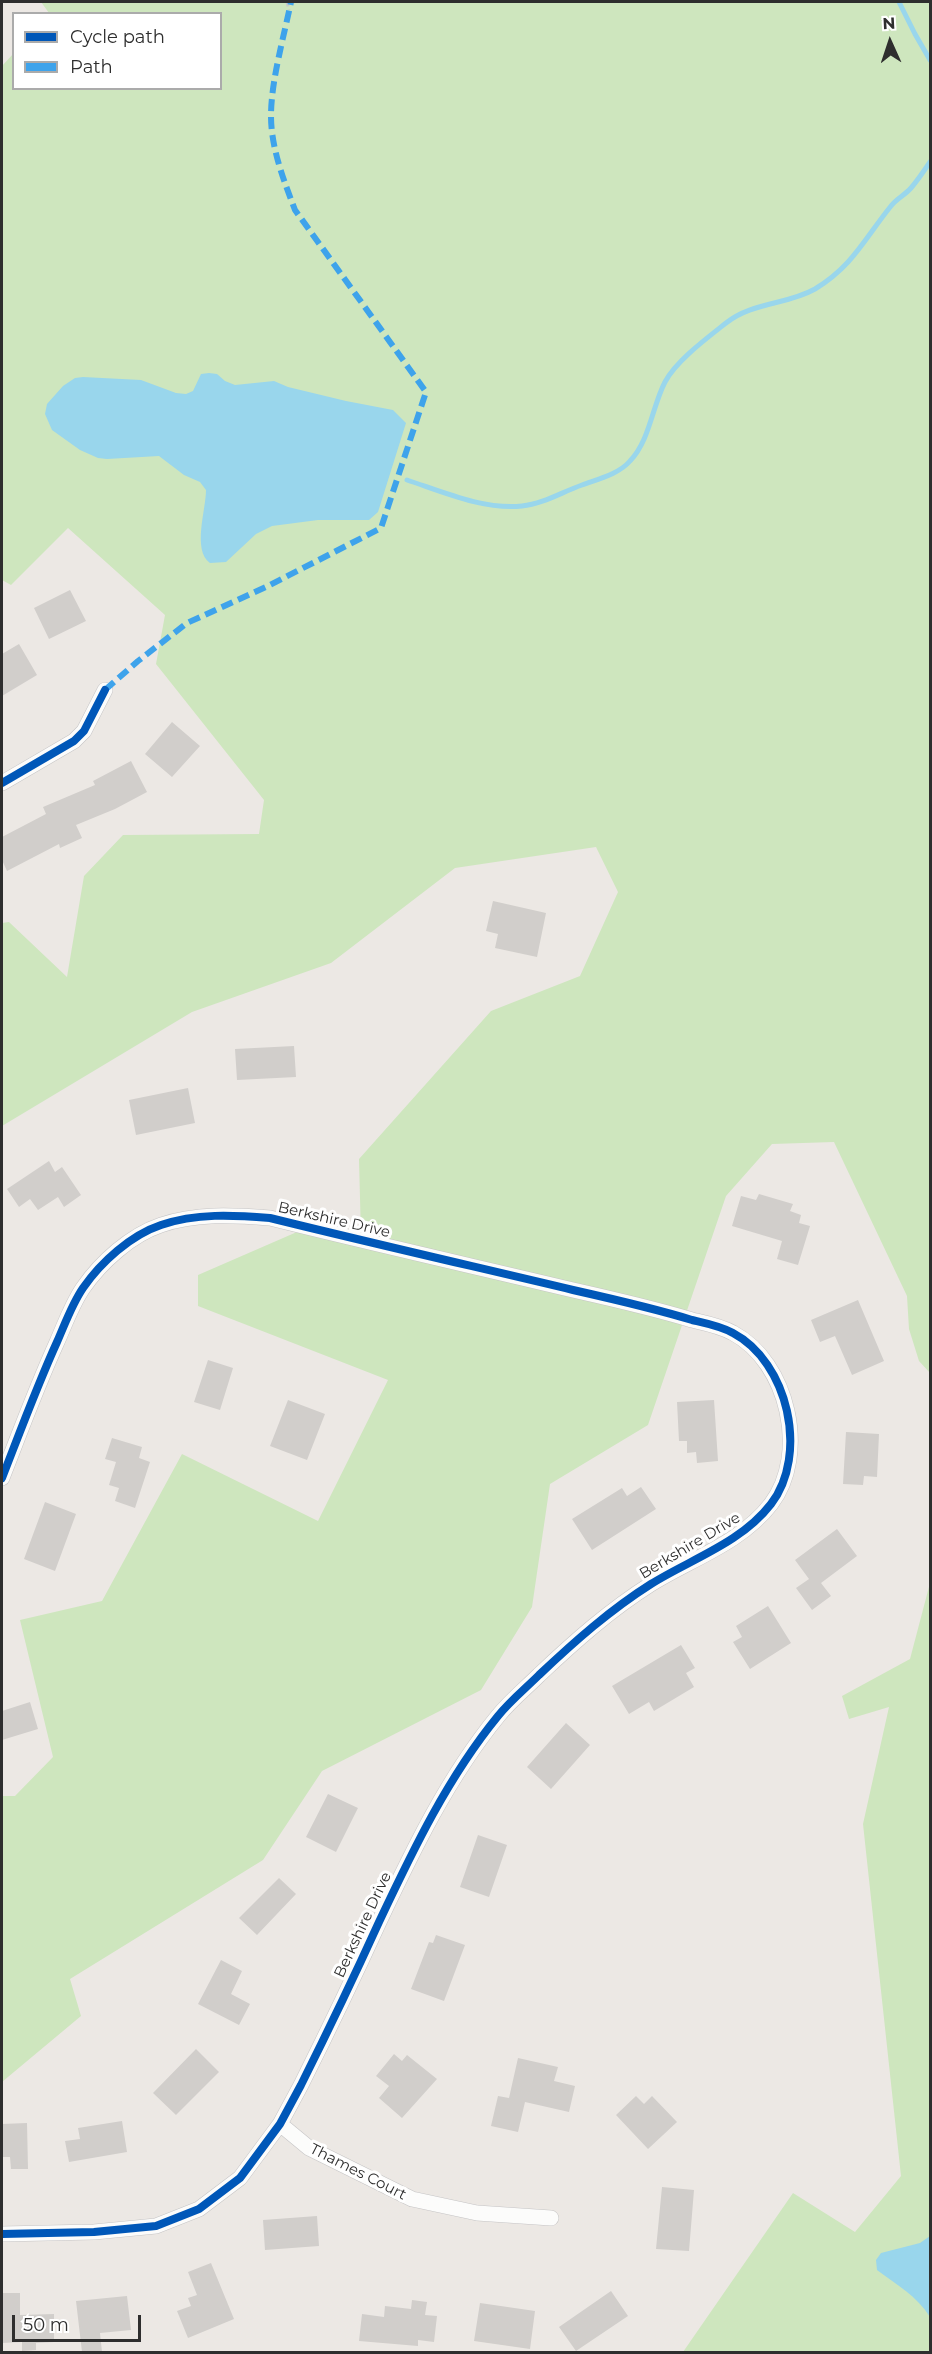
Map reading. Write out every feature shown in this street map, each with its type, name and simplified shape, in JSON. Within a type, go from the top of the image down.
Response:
[{"type":"street","points":[[2,783],[74,741],[84,731],[105,690]]},
{"type":"street","name":"Berkshire Drive","points":[[2,1478],[38,1386],[83,1288],[107,1260],[134,1238],[160,1225],[195,1217],[232,1215],[270,1218],[652,1308],[731,1331],[749,1343],[773,1371],[789,1421],[788,1456],[781,1485],[772,1502],[753,1524],[720,1546],[642,1590],[596,1622],[499,1714],[431,1817],[335,2017],[280,2124],[240,2178],[199,2209],[156,2226],[94,2232],[2,2234]]},
{"type":"street","name":"Thames Court","points":[[280,2124],[309,2148],[412,2199],[477,2213],[551,2218]]},
{"type":"path","points":[[287,2],[289,10]]},
{"type":"green space","points":[[41,2],[930,2],[930,1373],[919,1361],[909,1329],[907,1296],[834,1142],[772,1144],[726,1196],[648,1425],[550,1484],[532,1607],[481,1690],[322,1771],[263,1860],[70,1979],[81,2016],[2,2082],[2,1796],[15,1796],[53,1757],[20,1620],[102,1601],[182,1454],[318,1521],[388,1380],[198,1306],[198,1275],[313,1225],[361,1237],[359,1159],[491,1011],[580,976],[618,892],[596,847],[455,868],[331,963],[192,1012],[2,1126],[2,923],[9,922],[67,977],[84,876],[123,835],[259,834],[264,800],[156,664],[165,615],[68,528],[11,585],[2,580],[2,66],[12,55],[12,90],[222,90],[222,12],[48,12]]},
{"type":"green space","points":[[930,1583],[930,2352],[683,2352],[793,2193],[855,2232],[901,2176],[863,1824],[889,1707],[849,1719],[842,1696],[910,1659]]},
{"type":"water","points":[[201,374],[217,374],[225,381],[235,385],[274,381],[288,387],[393,410],[406,423],[378,512],[369,520],[318,520],[272,526],[256,534],[226,562],[210,563],[202,549],[201,529],[206,490],[200,482],[184,475],[159,456],[98,458],[80,450],[52,430],[45,414],[47,404],[63,386],[75,378],[141,380],[176,393],[186,394],[193,391]]},
{"type":"water","points":[[930,2236],[930,2317],[913,2297],[877,2270],[876,2260],[881,2253],[920,2243]]},
{"type":"building","points":[[70,590],[86,621],[49,639],[34,608]]},
{"type":"building","points":[[19,644],[37,675],[2,696],[2,654]]},
{"type":"building","points":[[172,722],[200,746],[172,777],[145,754]]},
{"type":"building","points":[[131,761],[147,792],[115,809],[76,825],[82,838],[60,848],[59,844],[7,871],[2,860],[2,837],[46,814],[43,807],[95,785],[93,781]]},
{"type":"building","points":[[493,901],[546,913],[537,957],[495,948],[498,934],[486,931]]},
{"type":"building","points":[[294,1046],[296,1077],[237,1080],[235,1049]]},
{"type":"building","points":[[188,1088],[195,1123],[136,1135],[129,1100]]},
{"type":"building","points":[[49,1161],[55,1172],[62,1167],[81,1195],[64,1207],[58,1197],[38,1210],[30,1199],[19,1207],[7,1189]]},
{"type":"building","points":[[759,1194],[793,1204],[790,1211],[801,1215],[799,1223],[810,1226],[798,1265],[777,1259],[782,1241],[732,1226],[741,1196],[756,1200]]},
{"type":"building","points":[[858,1300],[884,1361],[852,1375],[835,1336],[820,1342],[811,1320]]},
{"type":"building","points":[[208,1360],[233,1368],[220,1410],[194,1402]]},
{"type":"building","points":[[288,1400],[325,1414],[307,1460],[270,1446]]},
{"type":"building","points":[[714,1400],[718,1461],[697,1463],[696,1452],[687,1453],[687,1441],[679,1441],[677,1402]]},
{"type":"building","points":[[846,1432],[879,1434],[877,1477],[864,1476],[863,1485],[843,1484]]},
{"type":"building","points":[[112,1438],[142,1447],[139,1458],[150,1462],[135,1508],[115,1501],[119,1488],[109,1485],[116,1462],[105,1459]]},
{"type":"building","points":[[641,1487],[656,1509],[592,1550],[572,1519],[622,1488],[627,1496]]},
{"type":"building","points":[[45,1502],[76,1514],[55,1571],[24,1559]]},
{"type":"building","points":[[837,1529],[857,1556],[821,1583],[831,1596],[812,1610],[796,1588],[809,1579],[795,1560]]},
{"type":"building","points":[[768,1606],[791,1643],[750,1669],[733,1642],[742,1637],[736,1626]]},
{"type":"building","points":[[681,1645],[695,1668],[686,1673],[694,1687],[654,1711],[649,1702],[629,1714],[612,1686]]},
{"type":"building","points":[[30,1702],[38,1729],[2,1740],[2,1711]]},
{"type":"building","points":[[566,1723],[590,1745],[551,1789],[527,1767]]},
{"type":"building","points":[[328,1794],[358,1808],[336,1852],[306,1837]]},
{"type":"building","points":[[478,1835],[507,1845],[489,1897],[460,1887]]},
{"type":"building","points":[[279,1878],[296,1894],[257,1935],[239,1918]]},
{"type":"building","points":[[436,1935],[465,1945],[444,2001],[411,1989],[429,1942],[433,1943]]},
{"type":"building","points":[[221,1960],[242,1971],[231,1994],[250,2004],[239,2025],[198,2004]]},
{"type":"building","points":[[196,2049],[219,2072],[176,2115],[153,2093]]},
{"type":"building","points":[[394,2054],[402,2061],[407,2055],[437,2079],[402,2118],[379,2098],[389,2086],[376,2076]]},
{"type":"building","points":[[518,2058],[558,2067],[554,2081],[575,2086],[569,2112],[525,2102],[518,2132],[491,2126],[498,2096],[509,2098]]},
{"type":"building","points":[[636,2096],[644,2104],[652,2096],[677,2122],[648,2149],[616,2115]]},
{"type":"building","points":[[122,2121],[127,2152],[69,2162],[65,2141],[80,2139],[78,2128]]},
{"type":"building","points":[[27,2123],[28,2169],[11,2169],[10,2157],[2,2157],[2,2124]]},
{"type":"building","points":[[662,2187],[694,2190],[689,2251],[656,2249]]},
{"type":"building","points":[[317,2216],[319,2246],[265,2250],[263,2220]]},
{"type":"building","points":[[211,2263],[234,2319],[188,2338],[177,2311],[191,2306],[188,2298],[197,2295],[188,2272]]},
{"type":"building","points":[[611,2291],[628,2316],[576,2351],[559,2327]]},
{"type":"building","points":[[2,2293],[20,2293],[20,2315],[54,2314],[54,2342],[36,2343],[36,2350],[22,2351],[22,2342],[2,2343]]},
{"type":"building","points":[[127,2296],[131,2330],[100,2333],[102,2352],[82,2352],[76,2301]]},
{"type":"building","points":[[412,2300],[427,2302],[425,2315],[437,2316],[434,2342],[418,2340],[418,2346],[359,2341],[362,2314],[384,2317],[385,2306],[411,2309]]},
{"type":"building","points":[[480,2303],[535,2311],[530,2349],[474,2341]]},
{"type":"waterway","points":[[899,2],[930,60]]},
{"type":"waterway","points":[[407,480],[478,503],[508,507],[530,505],[545,500],[608,476],[625,466],[637,453],[642,443],[665,382],[684,358],[736,316],[804,294],[828,280],[858,251],[895,201],[911,188],[930,162]]},
{"type":"marked path","points":[[105,690],[187,623],[268,586],[381,528],[426,392],[295,210],[283,176],[273,140],[271,116],[275,74],[291,2]]},
{"type":"cycle path","points":[[2,783],[74,741],[84,731],[105,690]]},
{"type":"cycle path","points":[[2,1478],[69,1314],[90,1278],[118,1250],[139,1235],[174,1221],[215,1216],[270,1218],[633,1304],[723,1328],[752,1347],[767,1365],[779,1387],[787,1411],[790,1436],[789,1460],[783,1483],[771,1504],[759,1518],[730,1540],[651,1584],[607,1615],[513,1700],[480,1739],[447,1789],[418,1841],[280,2124],[240,2178],[199,2209],[156,2226],[94,2232],[2,2234]]}]
